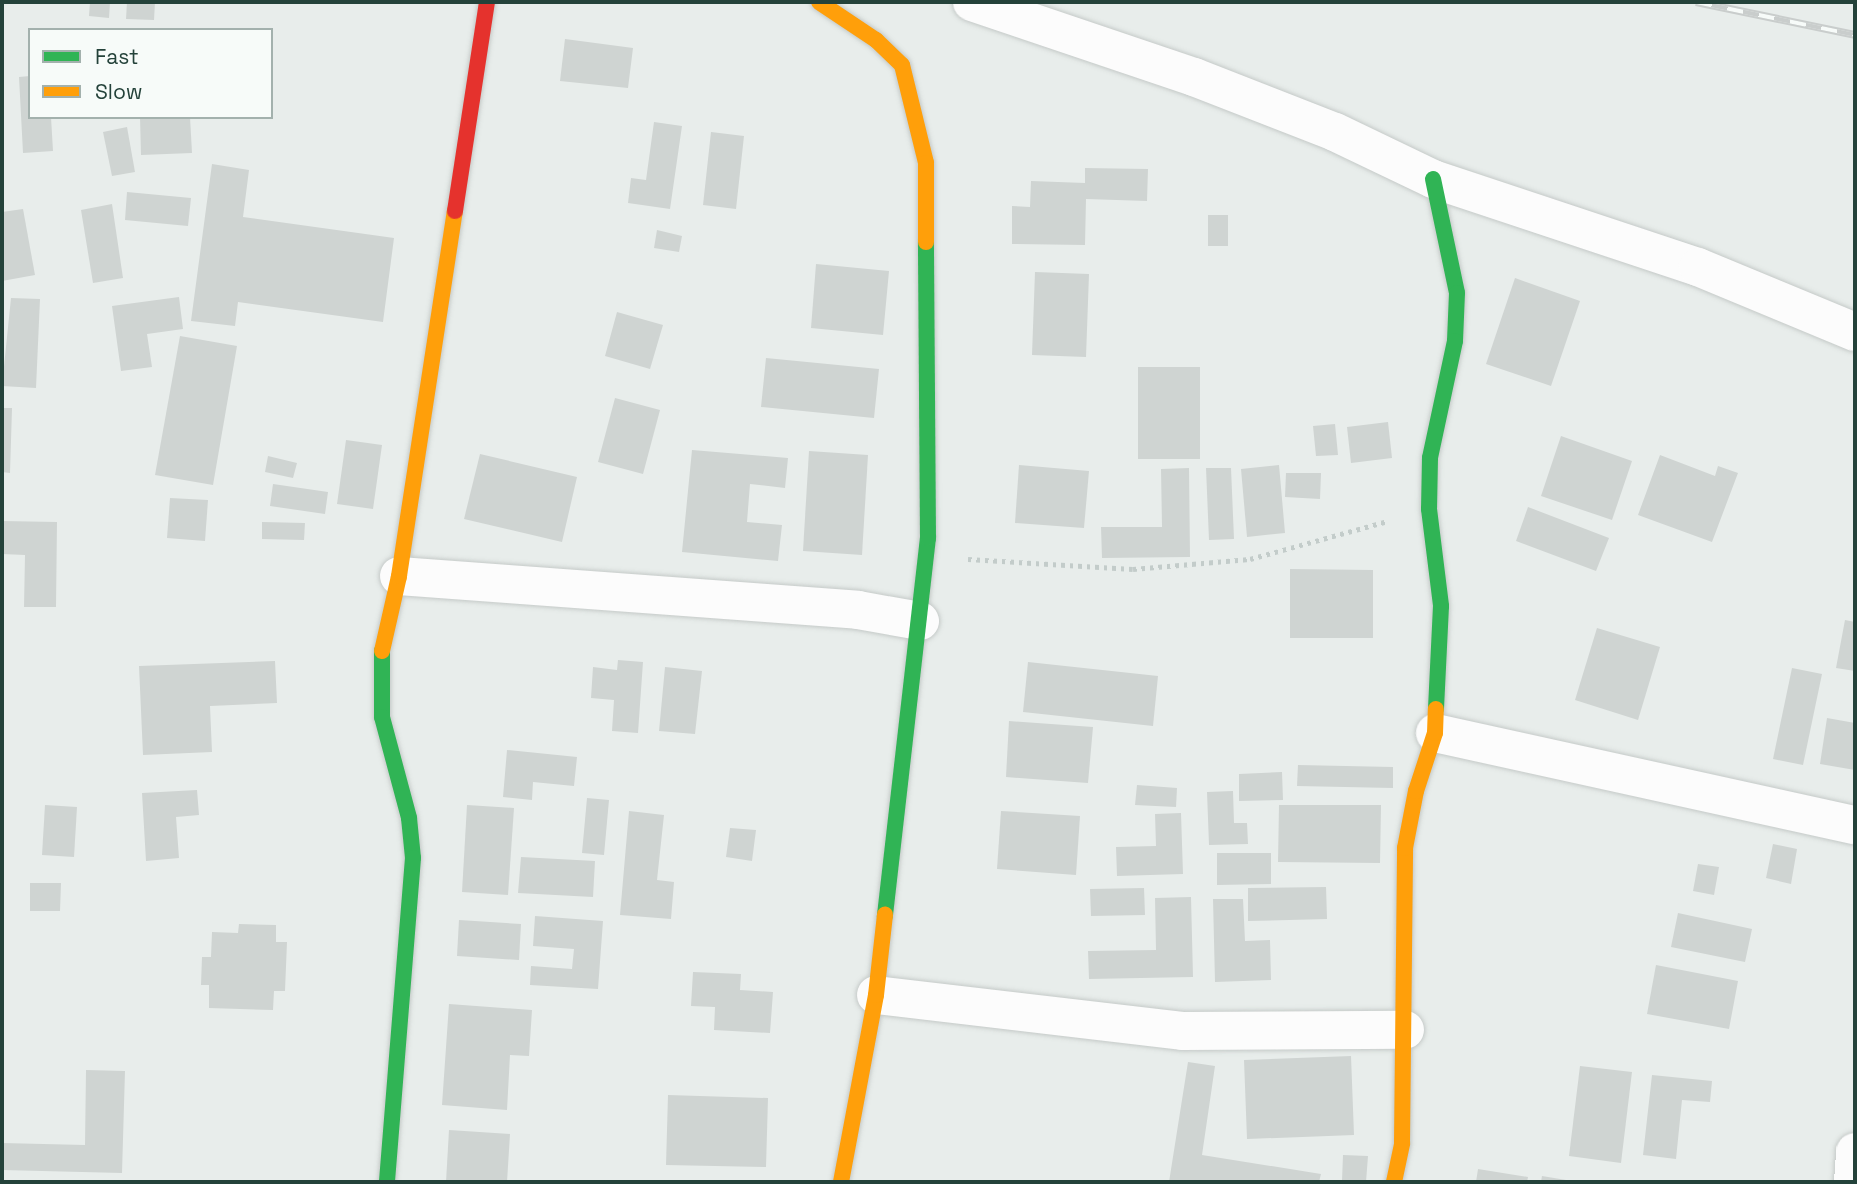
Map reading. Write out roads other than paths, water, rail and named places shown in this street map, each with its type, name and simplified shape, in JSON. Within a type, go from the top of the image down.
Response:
[{"type":"street","points":[[387,1182],[413,858],[409,818],[382,718],[382,636],[398,576],[487,2]]},
{"type":"street","points":[[819,2],[876,40],[902,65],[926,163],[926,555],[876,995],[841,1182]]},
{"type":"street","points":[[972,2],[1194,77],[1335,132],[1433,178],[1698,267],[1855,332]]},
{"type":"street","points":[[1394,1182],[1402,1143],[1405,848],[1416,791],[1435,733],[1441,606],[1429,509],[1430,458],[1455,341],[1457,293],[1433,178]]},
{"type":"street","points":[[398,576],[858,610],[920,621]]},
{"type":"street","points":[[1435,733],[1855,825]]},
{"type":"street","points":[[876,995],[1182,1031],[1405,1030]]},
{"type":"street","points":[[1853,1182],[1855,1152]]},
{"type":"railway","points":[[1696,2],[1855,35]]}]
